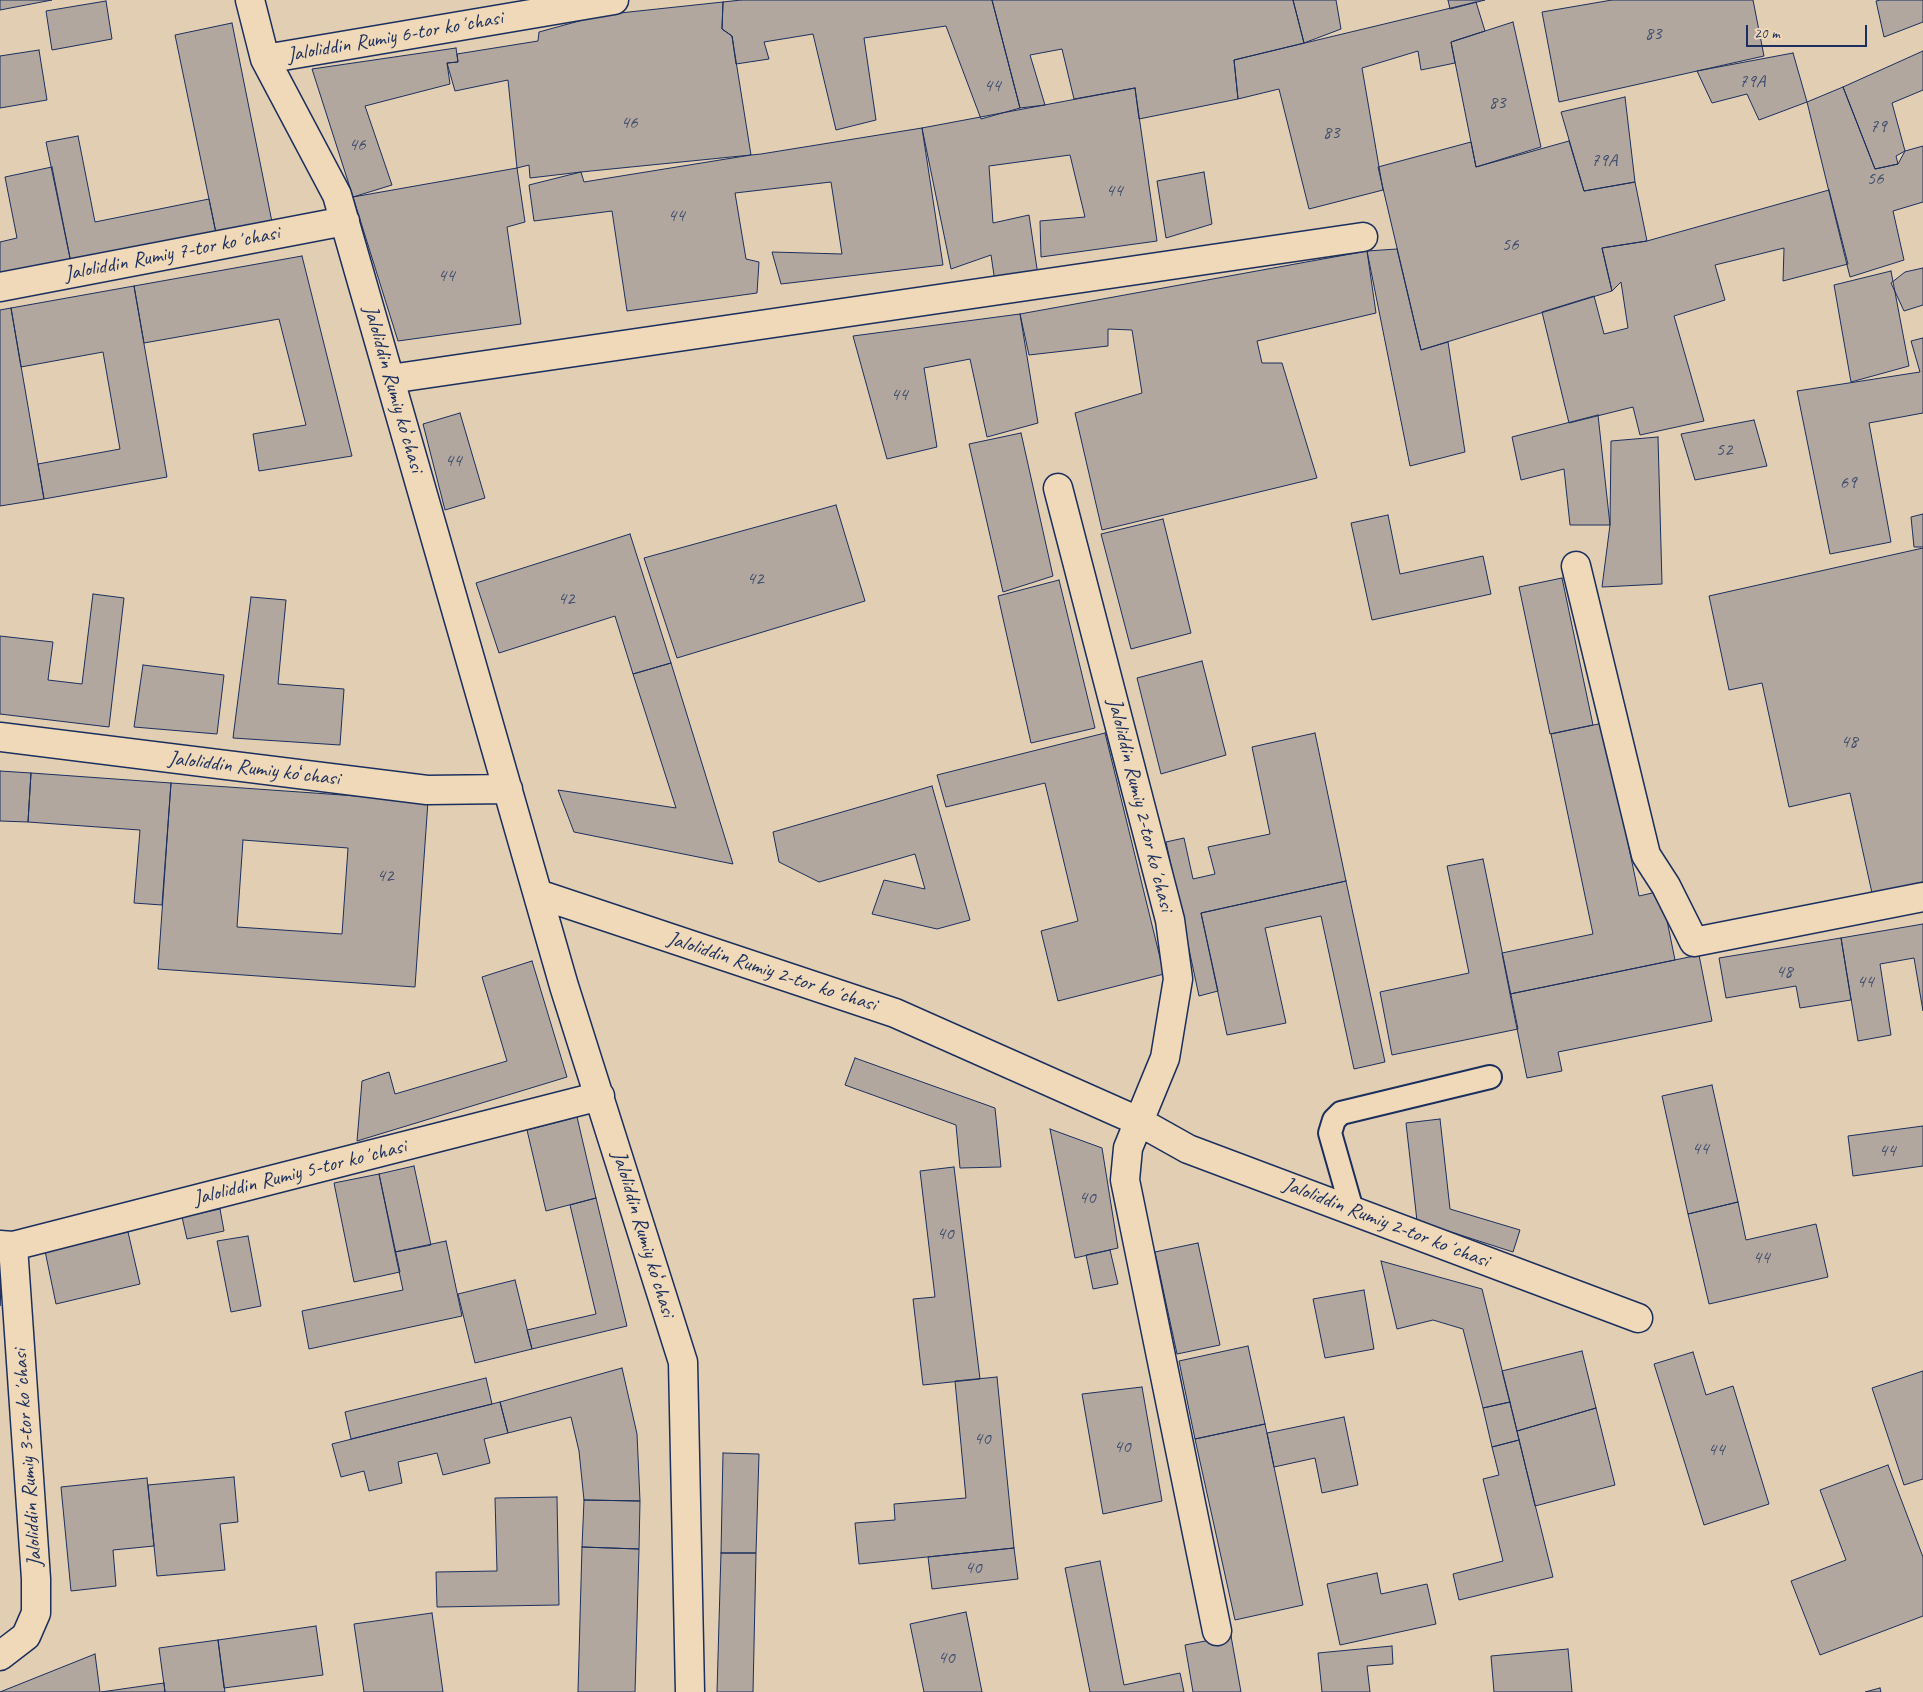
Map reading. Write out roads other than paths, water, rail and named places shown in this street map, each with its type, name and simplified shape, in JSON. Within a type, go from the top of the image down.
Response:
[{"type":"street","name":"Jaloliddin Rumiy koʻchasi","points":[[250,0],[265,59],[337,195],[564,986],[683,1362],[690,1692]]},
{"type":"street","name":"Jaloliddin Rumiy 6-tor koʼchasi","points":[[265,59],[614,0]]},
{"type":"street","name":"Jaloliddin Rumiy 7-tor koʼchasi","points":[[0,287],[345,221]]},
{"type":"street","points":[[390,379],[1363,236]]},
{"type":"street","name":"Jaloliddin Rumiy 2-tor koʼchasi","points":[[1058,488],[1170,920],[1178,979],[1166,1058],[1128,1148],[1125,1180],[1218,1631]]},
{"type":"street","points":[[1576,566],[1646,855],[1666,886],[1694,942],[1923,897]]},
{"type":"street","name":"Jaloliddin Rumiy koʻchasi","points":[[0,737],[427,790],[508,789]]},
{"type":"street","name":"Jaloliddin Rumiy 2-tor koʼchasi","points":[[538,894],[895,1013],[1138,1121],[1188,1149],[1638,1318]]},
{"type":"street","name":"Jaloliddin Rumiy 5-tor koʼchasi","points":[[6,1246],[600,1096]]},
{"type":"street","name":"Jaloliddin Rumiy 3-tor koʼchasi","points":[[0,1656],[26,1636],[36,1613],[36,1579],[6,1246]]},
{"type":"lane","points":[[1352,1210],[1330,1133],[1334,1120],[1341,1113],[1490,1077]]}]
